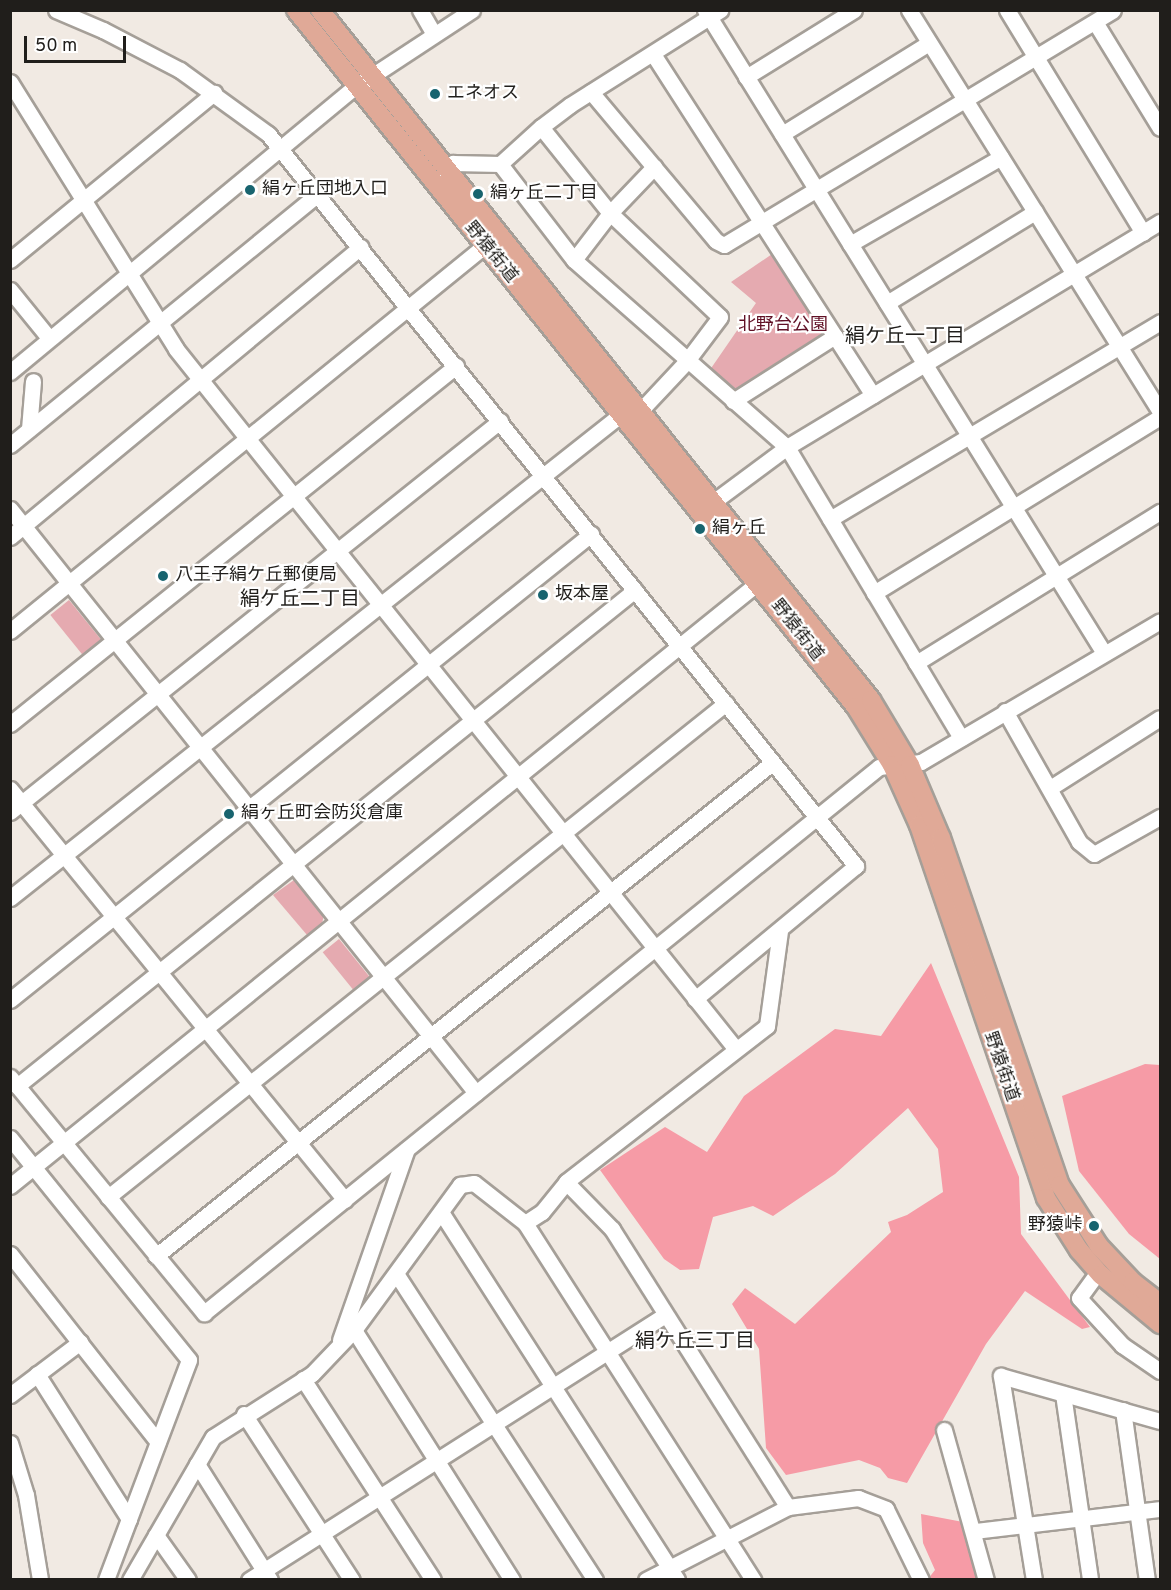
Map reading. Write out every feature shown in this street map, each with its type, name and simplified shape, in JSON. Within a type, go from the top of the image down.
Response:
[{"type":"main road","name":"野猿街道","points":[[296,10],[355,87],[620,415],[871,700],[910,765],[941,837],[1060,1185],[1072,1209],[1105,1253],[1161,1303]]},
{"type":"main road","name":"野猿街道","points":[[320,10],[444,169],[713,502],[856,707],[892,765],[934,867],[1046,1198],[1098,1272],[1119,1294],[1161,1324]]},
{"type":"street","points":[[56,10],[103,30],[214,93],[280,148],[856,866]]},
{"type":"street","points":[[420,10],[434,34]]},
{"type":"street","points":[[10,372],[370,75],[472,10]]},
{"type":"street","points":[[746,77],[854,10]]},
{"type":"street","points":[[909,10],[1161,411]]},
{"type":"street","points":[[1007,10],[1143,233]]},
{"type":"street","points":[[591,92],[716,241],[724,245],[1113,10]]},
{"type":"street","points":[[444,169],[453,163],[500,164],[541,128],[591,92],[653,54],[712,13],[746,77],[1104,653]]},
{"type":"street","points":[[1095,22],[1161,128]]},
{"type":"street","points":[[782,134],[929,43]]},
{"type":"street","points":[[653,54],[873,396]]},
{"type":"street","points":[[10,82],[126,274],[202,382],[735,1048]]},
{"type":"street","points":[[10,260],[214,93]]},
{"type":"street","points":[[541,128],[610,213],[720,317],[686,362],[639,412]]},
{"type":"street","points":[[850,244],[1001,157]]},
{"type":"street","points":[[500,164],[574,260],[686,362],[787,447],[961,738]]},
{"type":"street","points":[[574,260],[610,213],[654,167]]},
{"type":"street","points":[[10,446],[318,194]]},
{"type":"street","points":[[887,303],[1035,212]]},
{"type":"street","points":[[713,502],[787,447],[1161,222]]},
{"type":"street","points":[[10,631],[484,246]]},
{"type":"street","points":[[10,537],[202,382],[361,248]]},
{"type":"street","points":[[10,290],[49,338]]},
{"type":"street","points":[[830,519],[1161,322]]},
{"type":"street","points":[[733,401],[835,336]]},
{"type":"street","points":[[10,724],[456,366]]},
{"type":"street","points":[[29,429],[33,381]]},
{"type":"street","points":[[10,898],[620,415]]},
{"type":"street","points":[[874,592],[1161,417]]},
{"type":"street","points":[[16,808],[500,421]]},
{"type":"street","points":[[10,509],[476,1093]]},
{"type":"street","points":[[916,663],[1161,512]]},
{"type":"street","points":[[10,1000],[591,534]]},
{"type":"street","points":[[10,1186],[764,578]]},
{"type":"street","points":[[635,590],[159,972],[14,1082],[204,1313],[879,767],[910,765],[961,738],[1104,653],[1159,625]]},
{"type":"street","points":[[108,1197],[726,703]]},
{"type":"street","points":[[1005,711],[1079,842],[1094,854],[1161,817]]},
{"type":"street","points":[[1050,788],[1161,718]]},
{"type":"street","points":[[156,1256],[773,762]]},
{"type":"street","points":[[10,789],[16,808],[64,856],[345,1200]]},
{"type":"street","points":[[695,999],[856,866]]},
{"type":"street","points":[[695,999],[856,866]]},
{"type":"street","points":[[525,1223],[542,1212],[566,1182],[735,1048],[767,1026],[780,931]]},
{"type":"street","points":[[10,1138],[189,1360],[106,1580]]},
{"type":"street","points":[[338,1346],[407,1149]]},
{"type":"street","points":[[566,1182],[612,1229],[788,1507]]},
{"type":"street","points":[[130,1580],[213,1437],[244,1414],[303,1379],[338,1346],[354,1330],[397,1275],[460,1185],[474,1183],[525,1223],[753,1580]]},
{"type":"street","points":[[441,1212],[673,1573]]},
{"type":"street","points":[[10,1254],[158,1442]]},
{"type":"street","points":[[1098,1272],[1079,1298],[1122,1345],[1161,1371]]},
{"type":"street","points":[[397,1275],[595,1580]]},
{"type":"street","points":[[249,1580],[267,1575],[322,1533],[665,1315]]},
{"type":"street","points":[[354,1330],[512,1580]]},
{"type":"street","points":[[10,1395],[80,1342]]},
{"type":"street","points":[[38,1374],[129,1519]]},
{"type":"street","points":[[1034,1580],[1001,1376],[1161,1421]]},
{"type":"street","points":[[303,1379],[433,1580]]},
{"type":"street","points":[[1063,1394],[1090,1580]]},
{"type":"street","points":[[1123,1410],[1147,1580]]},
{"type":"street","points":[[244,1414],[352,1580]]},
{"type":"street","points":[[944,1430],[975,1531],[986,1580]]},
{"type":"street","points":[[10,1443],[28,1506],[40,1580]]},
{"type":"street","points":[[197,1464],[267,1575]]},
{"type":"street","points":[[646,1580],[673,1573],[725,1539],[788,1507],[858,1498],[886,1509],[921,1580]]},
{"type":"street","points":[[975,1531],[1161,1509]]},
{"type":"street","points":[[156,1535],[188,1580]]},
{"type":"green space","name":"北野台公園","points":[[778,250],[835,336],[733,401],[705,377],[756,303],[731,282]]},
{"type":"green space","points":[[69,600],[103,642],[84,657],[50,615]]},
{"type":"green space","points":[[294,880],[324,914],[322,924],[307,935],[273,895]]},
{"type":"green space","points":[[339,939],[371,979],[355,992],[323,952]]},
{"type":"shaded area","points":[[931,963],[1019,1177],[1021,1234],[1090,1327],[1082,1329],[1025,1291],[986,1344],[907,1483],[888,1478],[880,1468],[859,1460],[786,1475],[766,1448],[759,1349],[732,1304],[745,1288],[795,1324],[891,1232],[888,1222],[907,1215],[943,1192],[938,1149],[908,1108],[835,1174],[773,1216],[753,1206],[713,1217],[699,1269],[680,1270],[664,1259],[600,1170],[665,1127],[707,1152],[744,1096],[835,1029],[881,1036]]},
{"type":"shaded area","points":[[1145,1064],[1160,1065],[1160,1259],[1129,1234],[1079,1171],[1062,1096]]},
{"type":"shaded area","points":[[921,1514],[963,1522],[978,1579],[928,1579],[935,1570],[923,1543]]},
{"type":"place","name":"エネオス","points":[[435,94]]},
{"type":"place","name":"絹ヶ丘団地入口","points":[[250,190]]},
{"type":"place","name":"絹ヶ丘二丁目","points":[[478,194]]},
{"type":"place","name":"絹ヶ丘","points":[[700,529]]},
{"type":"place","name":"八王子絹ケ丘郵便局","points":[[163,576]]},
{"type":"place","name":"坂本屋","points":[[543,595]]},
{"type":"place","name":"絹ヶ丘町会防災倉庫","points":[[229,814]]},
{"type":"place","name":"野猿峠","points":[[1094,1226]]},
{"type":"district","name":"絹ケ丘一丁目","points":[[905,337]]},
{"type":"district","name":"絹ケ丘二丁目","points":[[300,600]]},
{"type":"district","name":"絹ケ丘三丁目","points":[[695,1342]]}]
